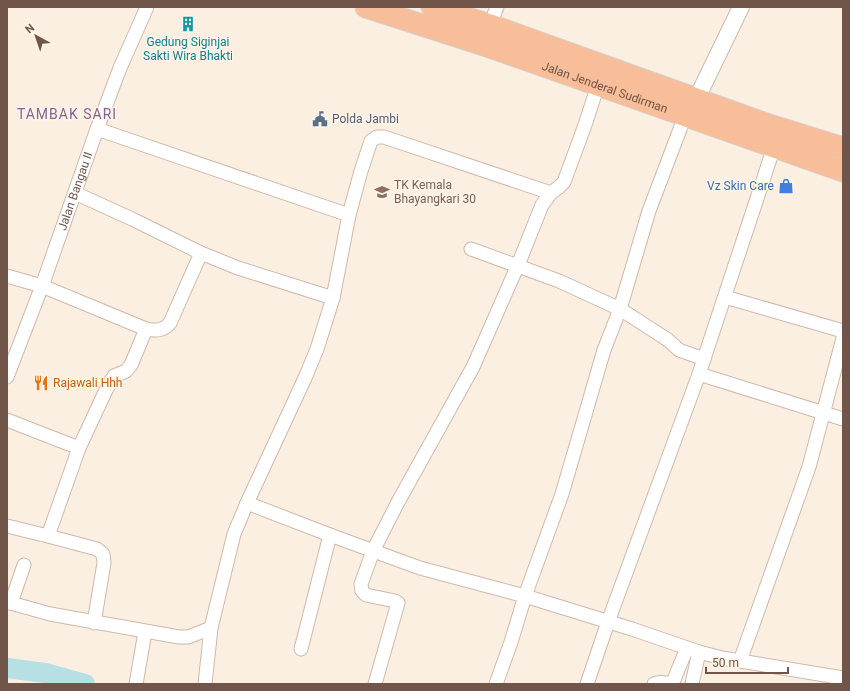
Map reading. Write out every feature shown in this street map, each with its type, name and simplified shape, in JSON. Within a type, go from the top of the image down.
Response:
[{"type":"highway","name":"Jalan Jenderal Sudirman","points":[[432,7],[494,16],[545,56],[598,85],[691,108],[766,124],[843,148]]},
{"type":"highway","name":"Jalan Jenderal Sudirman","points":[[376,9],[545,56],[691,108],[774,147],[843,171]]},
{"type":"street","name":"Jalan Bangau II","points":[[7,377],[42,286],[120,68],[147,7]]},
{"type":"street","points":[[496,684],[525,596],[562,494],[604,350],[620,309],[649,211],[691,108],[741,7]]},
{"type":"street","points":[[375,684],[398,603],[395,601],[366,595],[362,591],[361,584],[374,551],[398,502],[474,367],[542,205],[551,193],[564,182],[598,85]]},
{"type":"street","points":[[97,129],[349,216]]},
{"type":"street","points":[[205,684],[211,628],[234,534],[246,503],[305,378],[317,349],[333,298],[349,216],[371,141],[380,136],[384,137],[551,193]]},
{"type":"street","points":[[587,684],[608,622],[699,374],[774,147]]},
{"type":"street","points":[[75,193],[201,253],[238,268],[333,298]]},
{"type":"street","points":[[471,249],[559,281],[620,309],[668,340],[679,350],[704,359]]},
{"type":"street","points":[[7,276],[42,286],[146,329],[160,330],[166,328],[170,323],[201,253]]},
{"type":"street","points":[[725,297],[843,331]]},
{"type":"street","points":[[48,536],[80,448],[112,378],[117,374],[126,371],[131,366],[146,329]]},
{"type":"street","points":[[740,661],[809,467],[843,338]]},
{"type":"street","points":[[699,374],[843,419]]},
{"type":"street","points":[[7,420],[80,448]]},
{"type":"street","points":[[246,503],[420,568],[525,596],[693,650],[722,658],[843,678]]},
{"type":"street","points":[[7,526],[97,549],[103,554],[104,563],[94,623]]},
{"type":"street","points":[[301,649],[330,535]]},
{"type":"street","points":[[24,565],[9,602],[50,614],[146,632],[188,637],[211,628]]},
{"type":"street","points":[[136,684],[146,632]]},
{"type":"street","points":[[654,684],[658,682],[669,684],[673,682],[693,650]]},
{"type":"street","points":[[692,684],[693,650]]},
{"type":"waterway","points":[[7,668],[45,673],[85,684]]},
{"type":"place","name":"Gedung Siginjai Sakti Wira Bhakti","points":[[188,24]]},
{"type":"place","name":"Polda Jambi","points":[[320,119]]},
{"type":"place","name":"Vz Skin Care","points":[[786,186]]},
{"type":"place","name":"TK Kemala Bhayangkari 30","points":[[382,192]]},
{"type":"place","name":"Rajawali Hhh","points":[[41,383]]},
{"type":"district","name":"TAMBAK SARI","points":[[67,114]]}]
